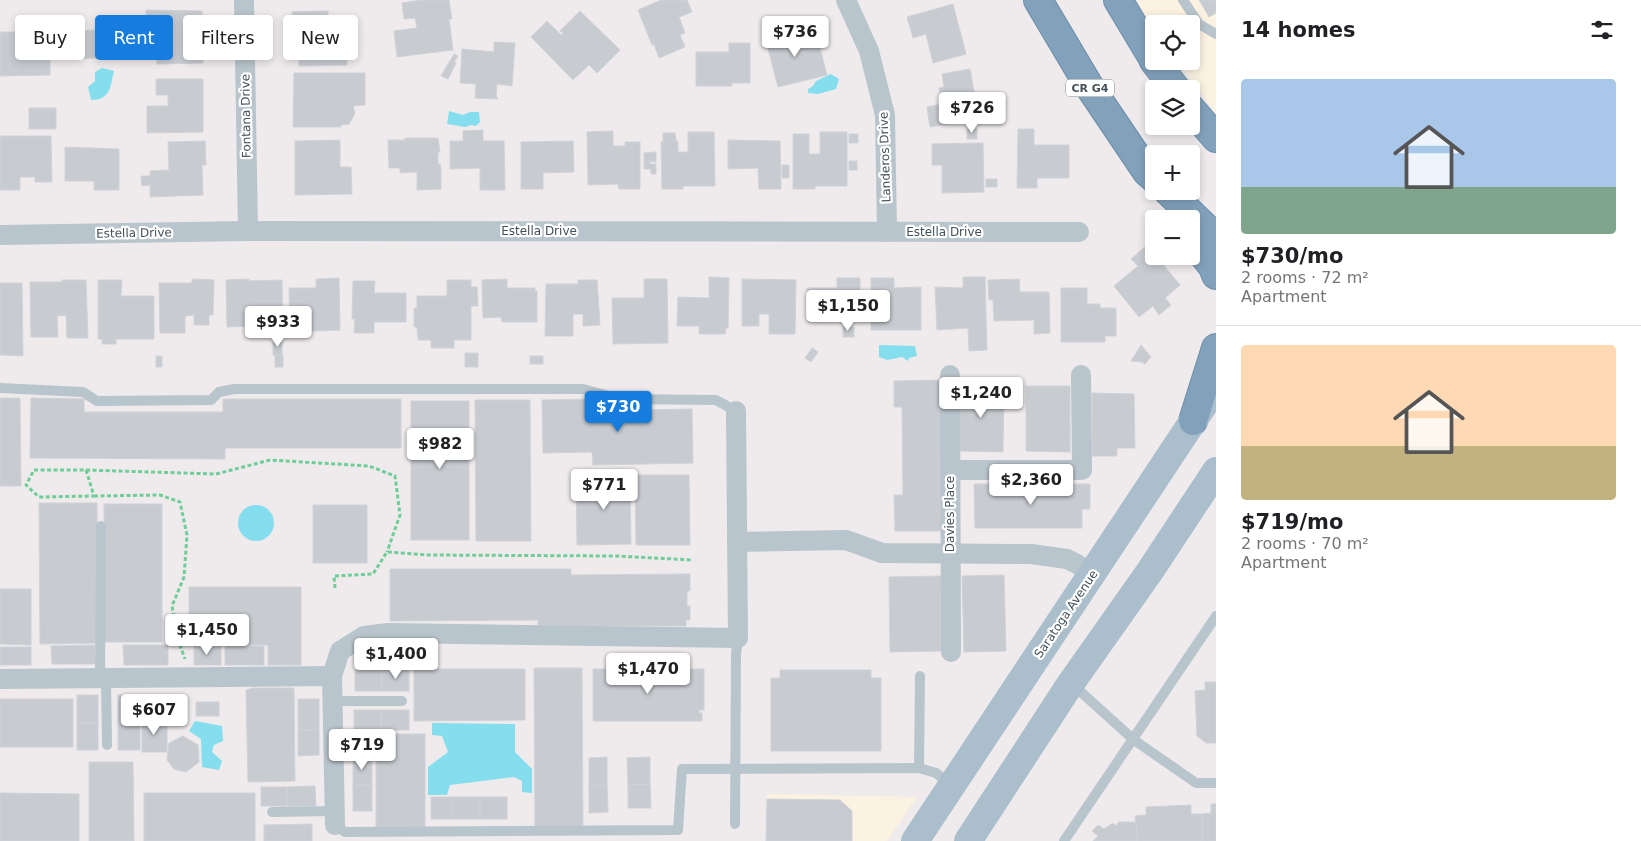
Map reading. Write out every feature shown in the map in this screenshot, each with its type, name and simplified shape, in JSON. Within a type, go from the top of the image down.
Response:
[{"type":"highway","name":"CR G4","points":[[1038,0],[1089,86],[1145,168]]},
{"type":"highway","points":[[1118,0],[1145,46]]},
{"type":"highway","points":[[1161,70],[1169,80]]},
{"type":"highway","points":[[1177,200],[1216,238]]},
{"type":"highway","points":[[1200,251],[1216,275]]},
{"type":"highway","points":[[1193,421],[1216,348]]},
{"type":"main road","name":"Saratoga Avenue","points":[[914,841],[1216,386]]},
{"type":"main road","points":[[968,841],[1071,683],[1150,571],[1216,471]]},
{"type":"street","name":"Fontana Drive","points":[[244,0],[248,231]]},
{"type":"street","name":"Landeros Drive","points":[[846,0],[869,51],[885,115],[888,232]]},
{"type":"street","name":"Estella Drive","points":[[0,235],[248,231],[1079,232]]},
{"type":"street","name":"Davies Place","points":[[950,375],[951,652]]},
{"type":"street","points":[[951,470],[1082,470],[1081,375]]},
{"type":"street","points":[[335,818],[332,676],[340,651],[364,636],[388,633],[738,638],[736,412]]},
{"type":"street","points":[[738,542],[846,540],[882,554],[1031,554],[1067,558],[1092,574]]},
{"type":"street","points":[[0,679],[185,679],[332,676]]},
{"type":"lane","points":[[1183,0],[1199,24],[1216,34]]},
{"type":"lane","points":[[0,388],[82,392],[97,401],[211,400],[219,392],[234,389],[583,389],[620,399],[716,400],[736,412]]},
{"type":"lane","points":[[101,526],[103,679],[107,745]]},
{"type":"lane","points":[[1064,841],[1216,616]]},
{"type":"lane","points":[[735,824],[736,654],[738,638]]},
{"type":"lane","points":[[919,768],[920,676]]},
{"type":"lane","points":[[1071,683],[1134,740],[1196,783],[1216,783]]},
{"type":"lane","points":[[332,701],[402,701]]},
{"type":"lane","points":[[272,812],[335,818],[345,832],[678,830],[682,769],[919,768],[936,773],[952,786]]},
{"type":"path","points":[[185,679],[185,658],[178,640],[172,606],[184,577],[185,569],[187,535],[180,502],[160,495],[39,497],[26,486],[34,470],[216,474],[270,460],[369,466],[395,476],[400,515],[387,552],[373,574],[334,576],[335,588]]},
{"type":"path","points":[[86,470],[94,496]]},
{"type":"path","points":[[387,552],[429,555],[607,556],[693,560]]},
{"type":"shaded area","points":[[1137,0],[1216,0],[1216,114],[1200,92],[1200,80],[1192,80],[1184,70],[1200,70],[1200,15],[1145,16]]},
{"type":"shaded area","points":[[767,794],[917,797],[887,841],[766,841]]},
{"type":"water","points":[[102,68],[114,71],[110,87],[102,98],[91,100],[88,87],[95,81],[95,72]]},
{"type":"water","points":[[831,74],[839,79],[836,89],[818,94],[808,93],[808,89],[816,81]]},
{"type":"water","points":[[449,111],[463,115],[470,112],[479,112],[480,122],[476,126],[465,127],[447,124]]},
{"type":"water","points":[[879,345],[915,346],[917,356],[909,358],[908,361],[902,357],[887,360],[879,357]]},
{"type":"water","points":[[256,505],[263,506],[269,510],[273,516],[273,530],[269,536],[263,540],[256,541],[249,540],[243,536],[239,530],[238,523],[239,516],[243,510],[249,506]]},
{"type":"water","points":[[195,721],[222,726],[223,741],[214,745],[212,752],[222,761],[219,770],[202,767],[201,739],[189,731]]},
{"type":"water","points":[[432,723],[515,724],[515,752],[532,769],[532,793],[522,792],[522,781],[514,777],[450,785],[447,795],[428,795],[428,767],[448,752],[442,736],[432,735]]},
{"type":"building","points":[[421,0],[449,0],[452,19],[449,19],[453,50],[397,57],[394,31],[417,28],[415,18],[404,19],[402,3]]},
{"type":"building","points":[[661,0],[687,0],[692,12],[679,17],[685,33],[680,35],[685,47],[659,58],[638,10]]},
{"type":"building","points":[[1199,0],[1216,0],[1216,13],[1209,17]]},
{"type":"building","points":[[953,4],[966,54],[933,63],[926,34],[913,38],[907,17]]},
{"type":"building","points":[[146,10],[202,11],[202,15],[183,15],[183,60],[203,60],[203,63],[157,64],[157,60],[173,60],[173,15],[146,15]]},
{"type":"building","points":[[328,11],[328,15],[292,15],[292,12]]},
{"type":"building","points":[[580,11],[620,50],[597,73],[589,65],[573,80],[531,37],[547,21],[561,35],[563,33],[560,31]]},
{"type":"building","points":[[85,30],[95,30],[95,58],[85,58]]},
{"type":"building","points":[[786,31],[789,40],[816,33],[827,75],[778,87],[765,37]]},
{"type":"building","points":[[0,32],[15,32],[15,60],[50,60],[50,75],[0,76]]},
{"type":"building","points":[[494,42],[515,43],[512,86],[497,84],[496,96],[498,99],[475,98],[476,84],[460,83],[462,49],[494,52]]},
{"type":"building","points":[[729,43],[750,43],[750,83],[732,83],[732,86],[696,86],[696,52],[729,52]]},
{"type":"building","points":[[454,54],[458,56],[448,79],[441,76]]},
{"type":"building","points":[[299,60],[347,60],[347,65],[299,66]]},
{"type":"building","points":[[970,69],[979,118],[930,127],[927,107],[942,104],[939,88],[944,87],[942,74]]},
{"type":"building","points":[[294,73],[365,73],[365,105],[353,106],[355,113],[352,119],[349,124],[341,125],[341,127],[293,127]]},
{"type":"building","points":[[156,79],[203,79],[203,132],[147,133],[147,106],[168,106],[168,95],[156,95]]},
{"type":"building","points":[[29,108],[56,108],[56,129],[29,129]]},
{"type":"building","points":[[967,129],[977,129],[977,139],[967,139]]},
{"type":"building","points":[[1018,129],[1034,129],[1034,145],[1069,145],[1069,178],[1037,178],[1037,188],[1017,188]]},
{"type":"building","points":[[483,130],[483,141],[504,141],[505,190],[480,190],[480,168],[450,169],[450,141],[463,141],[463,131]]},
{"type":"building","points":[[613,131],[613,146],[625,146],[625,142],[640,142],[640,189],[619,189],[618,184],[588,185],[587,132]]},
{"type":"building","points":[[688,132],[714,132],[715,186],[683,186],[683,189],[662,189],[661,142],[663,142],[663,133],[675,133],[676,141],[678,141],[678,152],[688,152]]},
{"type":"building","points":[[820,132],[847,132],[847,186],[815,186],[815,189],[793,189],[793,134],[809,134],[809,154],[820,154]]},
{"type":"building","points":[[849,134],[858,134],[858,143],[849,143]]},
{"type":"building","points":[[0,136],[51,136],[52,182],[35,182],[35,177],[20,177],[20,190],[0,190]]},
{"type":"building","points":[[405,138],[438,138],[440,152],[438,152],[438,164],[440,164],[441,168],[441,189],[417,190],[417,172],[400,173],[400,168],[389,168],[388,140],[405,140]]},
{"type":"building","points":[[340,140],[340,167],[351,167],[352,194],[295,195],[295,141]]},
{"type":"building","points":[[728,140],[780,141],[781,189],[759,189],[758,168],[728,169]]},
{"type":"building","points":[[205,141],[206,165],[202,165],[203,195],[150,197],[150,185],[142,186],[141,176],[150,176],[150,171],[169,170],[168,142]]},
{"type":"building","points":[[573,141],[574,172],[543,173],[543,189],[521,189],[521,142]]},
{"type":"building","points":[[983,143],[984,192],[942,193],[942,165],[932,165],[932,144]]},
{"type":"building","points":[[65,147],[119,149],[119,190],[94,190],[94,181],[65,181]]},
{"type":"building","points":[[656,152],[656,162],[644,161],[644,153]]},
{"type":"building","points":[[644,161],[656,164],[656,174],[651,174],[651,169],[644,169]]},
{"type":"building","points":[[849,161],[857,161],[857,170],[849,170]]},
{"type":"building","points":[[782,165],[789,165],[789,178],[782,178]]},
{"type":"building","points":[[986,179],[997,179],[997,187],[986,187]]},
{"type":"building","points":[[1145,247],[1145,265],[1163,265],[1180,285],[1165,298],[1171,305],[1159,315],[1153,306],[1139,317],[1114,286],[1138,266],[1131,259]]},
{"type":"building","points":[[709,277],[729,278],[728,328],[726,328],[725,334],[699,334],[699,326],[677,326],[678,297],[709,298]]},
{"type":"building","points":[[963,277],[985,277],[987,350],[969,351],[968,328],[937,330],[935,287],[963,288]]},
{"type":"building","points":[[339,278],[340,330],[290,332],[289,288],[316,288],[316,279]]},
{"type":"building","points":[[837,278],[860,278],[860,321],[808,322],[807,288],[837,288]]},
{"type":"building","points":[[871,278],[894,278],[894,288],[921,287],[921,330],[871,330]]},
{"type":"building","points":[[192,279],[214,280],[213,315],[209,315],[209,325],[194,325],[194,315],[185,316],[185,333],[160,333],[159,283],[192,283]]},
{"type":"building","points":[[249,279],[249,281],[282,280],[283,337],[254,336],[254,326],[227,327],[226,280]]},
{"type":"building","points":[[507,279],[507,288],[535,288],[535,292],[537,291],[537,322],[502,322],[501,317],[483,318],[482,280]]},
{"type":"building","points":[[644,279],[667,279],[668,343],[613,344],[612,298],[644,298]]},
{"type":"building","points":[[742,279],[796,280],[795,334],[769,334],[769,314],[759,314],[759,326],[742,326]]},
{"type":"building","points":[[1019,279],[1020,292],[1049,292],[1050,333],[1034,334],[1034,320],[994,321],[993,300],[989,300],[988,280]]},
{"type":"building","points":[[62,280],[86,280],[88,338],[67,338],[66,315],[57,316],[58,337],[31,337],[30,282],[62,282]]},
{"type":"building","points":[[98,280],[122,280],[121,296],[154,296],[154,339],[116,339],[116,344],[102,344],[102,339],[98,339]]},
{"type":"building","points":[[447,280],[471,280],[471,287],[477,287],[478,306],[471,306],[471,340],[454,340],[454,348],[431,348],[431,340],[418,340],[417,327],[414,327],[414,308],[417,308],[417,296],[447,296]]},
{"type":"building","points":[[578,280],[597,280],[600,325],[583,326],[583,314],[573,314],[573,336],[545,336],[546,284],[578,284]]},
{"type":"building","points":[[353,281],[375,281],[374,293],[406,293],[406,322],[374,322],[374,333],[354,333],[355,319],[352,319]]},
{"type":"building","points":[[0,283],[22,283],[23,356],[0,355]]},
{"type":"building","points":[[1061,288],[1087,288],[1087,304],[1100,304],[1100,308],[1116,308],[1116,336],[1105,336],[1105,342],[1061,342]]},
{"type":"building","points":[[843,327],[854,327],[854,337],[843,337]]},
{"type":"building","points":[[273,342],[282,342],[282,355],[273,355]]},
{"type":"building","points":[[1141,345],[1151,357],[1145,364],[1131,361]]},
{"type":"building","points":[[812,348],[818,352],[811,362],[805,358]]},
{"type":"building","points":[[465,353],[478,353],[478,367],[465,367]]},
{"type":"building","points":[[275,355],[283,355],[283,367],[275,367]]},
{"type":"building","points":[[156,356],[162,356],[162,367],[156,367]]},
{"type":"building","points":[[530,356],[543,356],[543,364],[530,364]]},
{"type":"building","points":[[943,380],[944,531],[895,531],[894,495],[903,495],[902,407],[894,407],[894,381]]},
{"type":"building","points":[[959,386],[1004,386],[1003,452],[959,451]]},
{"type":"building","points":[[1026,386],[1070,386],[1070,452],[1026,451]]},
{"type":"building","points":[[1092,393],[1134,394],[1135,448],[1117,448],[1117,456],[1092,456]]},
{"type":"building","points":[[0,398],[20,398],[21,486],[0,486]]},
{"type":"building","points":[[31,398],[84,399],[84,412],[223,412],[223,399],[401,399],[401,448],[225,448],[225,459],[30,458]]},
{"type":"building","points":[[596,399],[596,411],[692,409],[693,463],[593,465],[592,452],[543,453],[542,400]]},
{"type":"building","points":[[475,400],[530,400],[531,541],[476,541]]},
{"type":"building","points":[[411,401],[469,401],[469,540],[411,540]]},
{"type":"building","points":[[635,475],[689,475],[690,545],[636,545]]},
{"type":"building","points":[[630,477],[631,544],[577,545],[576,478]]},
{"type":"building","points":[[974,484],[1090,484],[1090,509],[1082,509],[1082,528],[975,528]]},
{"type":"building","points":[[39,503],[97,503],[98,643],[40,644]]},
{"type":"building","points":[[104,504],[162,504],[162,642],[104,642]]},
{"type":"building","points":[[313,505],[367,505],[367,563],[313,563]]},
{"type":"building","points":[[390,569],[571,569],[571,575],[690,574],[690,591],[687,591],[687,606],[690,606],[690,620],[686,620],[686,626],[538,626],[538,620],[390,621]]},
{"type":"building","points":[[1004,575],[1006,651],[964,652],[962,576]]},
{"type":"building","points":[[941,576],[941,651],[890,652],[889,577]]},
{"type":"building","points":[[189,587],[301,587],[301,665],[268,665],[268,645],[189,645]]},
{"type":"building","points":[[0,589],[31,589],[31,645],[0,644]]},
{"type":"building","points":[[95,645],[95,664],[52,664],[51,646]]},
{"type":"building","points":[[123,645],[168,645],[168,665],[124,665]]},
{"type":"building","points":[[194,646],[221,646],[221,665],[194,665]]},
{"type":"building","points":[[225,646],[264,646],[264,665],[225,665]]},
{"type":"building","points":[[0,647],[31,647],[31,665],[0,665]]},
{"type":"building","points":[[534,668],[582,668],[583,826],[535,826]]},
{"type":"building","points":[[414,669],[525,669],[525,720],[414,721]]},
{"type":"building","points":[[593,669],[704,669],[704,710],[699,710],[699,713],[702,713],[702,721],[593,721]]},
{"type":"building","points":[[355,670],[382,670],[382,691],[355,691]]},
{"type":"building","points":[[382,670],[409,670],[409,691],[382,691]]},
{"type":"building","points":[[780,670],[871,670],[871,678],[881,678],[881,751],[771,751],[771,678],[780,678]]},
{"type":"building","points":[[1205,682],[1216,682],[1216,743],[1206,743],[1197,736],[1195,691],[1205,690]]},
{"type":"building","points":[[253,688],[294,688],[295,781],[248,782],[246,690]]},
{"type":"building","points":[[77,695],[98,695],[98,723],[77,723]]},
{"type":"building","points":[[118,695],[140,695],[140,723],[118,723]]},
{"type":"building","points":[[145,695],[176,695],[176,717],[145,717]]},
{"type":"building","points":[[0,699],[73,699],[73,747],[0,747]]},
{"type":"building","points":[[298,699],[319,699],[319,730],[298,730]]},
{"type":"building","points":[[196,702],[219,702],[219,716],[196,716]]},
{"type":"building","points":[[354,710],[381,710],[381,730],[354,730]]},
{"type":"building","points":[[381,710],[409,710],[409,730],[381,730]]},
{"type":"building","points":[[142,719],[167,719],[167,752],[142,752]]},
{"type":"building","points":[[77,723],[98,723],[98,750],[77,750]]},
{"type":"building","points":[[118,723],[140,723],[140,750],[118,750]]},
{"type":"building","points":[[298,730],[319,730],[319,755],[298,756]]},
{"type":"building","points":[[376,734],[425,734],[425,827],[376,827]]},
{"type":"building","points":[[183,736],[198,745],[199,762],[186,772],[174,769],[167,760],[169,743]]},
{"type":"building","points":[[353,757],[372,757],[372,785],[353,785]]},
{"type":"building","points":[[607,757],[607,785],[589,786],[589,758]]},
{"type":"building","points":[[650,757],[650,784],[628,785],[627,758]]},
{"type":"building","points":[[89,762],[133,762],[134,841],[89,841]]},
{"type":"building","points":[[650,784],[651,808],[628,808],[628,785]]},
{"type":"building","points":[[353,785],[372,785],[372,811],[353,811]]},
{"type":"building","points":[[607,785],[608,812],[589,813],[589,786]]},
{"type":"building","points":[[315,786],[316,806],[287,806],[287,787]]},
{"type":"building","points":[[261,787],[287,787],[287,806],[261,806]]},
{"type":"building","points":[[0,793],[79,794],[79,841],[0,841]]},
{"type":"building","points":[[144,793],[255,793],[255,841],[144,841]]},
{"type":"building","points":[[431,797],[452,797],[452,819],[431,819]]},
{"type":"building","points":[[452,797],[480,797],[480,819],[452,819]]},
{"type":"building","points":[[480,797],[507,797],[507,819],[480,819]]},
{"type":"building","points":[[767,799],[840,800],[852,811],[852,841],[766,841]]},
{"type":"building","points":[[1211,804],[1216,804],[1216,841],[1202,841],[1202,814],[1211,813]]},
{"type":"building","points":[[1191,805],[1191,814],[1202,814],[1202,841],[1137,841],[1135,816],[1146,815],[1146,807]]},
{"type":"building","points":[[1119,822],[1136,822],[1137,841],[1093,841],[1098,836],[1092,831],[1098,825],[1104,829],[1113,823],[1116,826]]},
{"type":"building","points":[[312,824],[312,841],[264,841],[264,825]]}]
